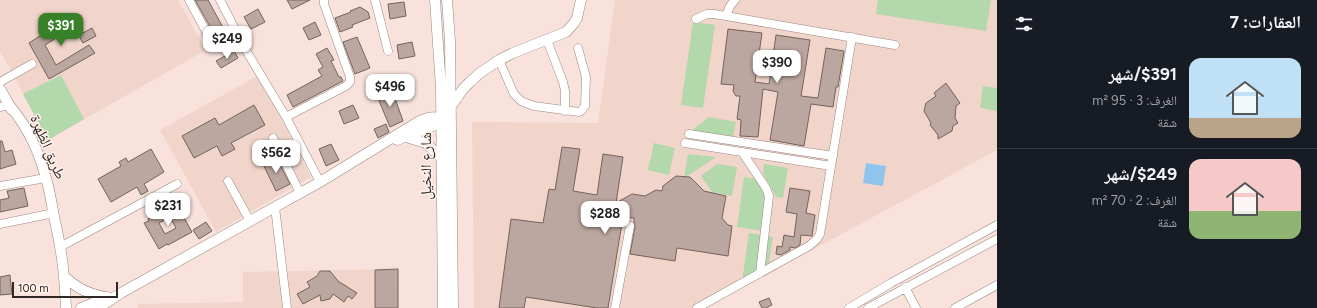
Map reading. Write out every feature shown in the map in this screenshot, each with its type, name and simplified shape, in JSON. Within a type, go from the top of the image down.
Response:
[{"type":"main road","name":"شارع النخيل","points":[[435,0],[441,88],[443,308]]},
{"type":"main road","name":"شارع النخيل","points":[[447,0],[450,42],[453,308]]},
{"type":"main road","points":[[384,144],[432,127],[441,119],[471,81],[480,73],[499,60],[513,53],[561,34],[571,28],[577,18],[581,0]]},
{"type":"main road","points":[[423,120],[435,106],[441,88]]},
{"type":"main road","name":"طريق الظهرة","points":[[0,89],[5,106],[26,141],[43,189],[53,209]]},
{"type":"main road","name":"طريق الظهرة","points":[[5,106],[22,120],[32,141],[49,188],[60,247],[66,308]]},
{"type":"main road","points":[[98,308],[121,293],[320,182],[423,120],[432,117],[441,119],[451,124]]},
{"type":"main road","points":[[405,137],[426,143],[441,158]]},
{"type":"main road","points":[[64,276],[75,286],[87,292],[107,297]]},
{"type":"main road","points":[[81,308],[121,293]]},
{"type":"street","points":[[190,0],[209,37]]},
{"type":"street","points":[[220,0],[247,52],[286,117],[320,182]]},
{"type":"street","points":[[286,117],[346,86],[350,82],[350,76],[324,4],[324,0]]},
{"type":"street","points":[[375,0],[388,51]]},
{"type":"street","points":[[726,16],[730,6],[735,0]]},
{"type":"street","points":[[696,19],[707,14],[726,16],[895,45]]},
{"type":"street","points":[[697,308],[809,246],[817,239],[822,230],[852,38]]},
{"type":"street","points":[[547,40],[563,82],[565,91],[565,111]]},
{"type":"street","points":[[499,60],[514,94],[520,101],[529,105],[579,112],[585,106],[586,73],[578,48]]},
{"type":"street","points":[[0,82],[32,64]]},
{"type":"street","points":[[689,134],[833,156]]},
{"type":"street","points":[[273,138],[300,193]]},
{"type":"street","points":[[685,143],[831,166]]},
{"type":"street","points":[[742,152],[766,188],[769,196],[760,273]]},
{"type":"street","points":[[0,186],[40,179]]},
{"type":"street","points":[[228,181],[250,221]]},
{"type":"street","points":[[60,247],[177,184]]},
{"type":"street","points":[[275,207],[287,308]]},
{"type":"street","points":[[0,224],[53,209]]},
{"type":"street","points":[[849,308],[997,224]]},
{"type":"street","points":[[614,308],[630,226]]},
{"type":"street","points":[[868,308],[997,239]]},
{"type":"street","points":[[956,308],[997,285]]},
{"type":"street","points":[[905,287],[916,308]]},
{"type":"shaded area","points":[[0,0],[178,0],[206,50],[48,140],[0,51]]},
{"type":"shaded area","points":[[615,0],[997,0],[997,150],[705,308],[474,308],[472,122],[598,123]]},
{"type":"shaded area","points":[[259,75],[311,177],[216,232],[160,130]]},
{"type":"shaded area","points":[[398,269],[399,308],[138,308],[138,304],[243,302],[243,272]]},
{"type":"green space","points":[[878,0],[991,0],[986,31],[876,14]]},
{"type":"green space","points":[[693,22],[715,25],[703,108],[681,105]]},
{"type":"green space","points":[[61,75],[84,119],[48,140],[23,94]]},
{"type":"green space","points":[[983,86],[997,88],[997,111],[980,108]]},
{"type":"green space","points":[[709,117],[736,122],[732,144],[691,137],[692,130]]},
{"type":"green space","points":[[654,143],[675,148],[669,175],[648,170]]},
{"type":"green space","points":[[688,154],[716,157],[684,178]]},
{"type":"green space","points":[[717,164],[737,167],[732,196],[712,192],[701,176]]},
{"type":"green space","points":[[764,164],[788,168],[783,198],[776,197],[763,174]]},
{"type":"green space","points":[[744,177],[757,179],[773,201],[769,232],[737,227]]},
{"type":"green space","points":[[749,233],[773,237],[768,269],[742,282]]},
{"type":"water","points":[[866,163],[886,166],[883,186],[863,183]]},
{"type":"building","points":[[195,0],[208,0],[226,33],[217,39]]},
{"type":"building","points":[[287,0],[310,0],[292,9]]},
{"type":"building","points":[[404,2],[406,16],[390,19],[388,4]]},
{"type":"building","points":[[360,7],[368,12],[370,18],[352,25],[353,27],[340,32],[335,18]]},
{"type":"building","points":[[258,9],[265,22],[251,29],[244,17]]},
{"type":"building","points":[[72,15],[83,33],[92,28],[96,36],[83,43],[74,27],[45,45],[56,65],[89,45],[95,53],[49,79],[29,43]]},
{"type":"building","points":[[315,22],[321,35],[309,40],[303,28]]},
{"type":"building","points":[[728,29],[762,33],[755,82],[769,84],[776,35],[810,40],[801,96],[818,98],[826,48],[844,51],[833,107],[811,104],[804,146],[770,140],[778,92],[763,89],[758,137],[740,136],[741,120],[737,119],[740,96],[736,96],[733,91],[734,85],[721,84]]},
{"type":"building","points":[[357,37],[370,68],[355,74],[343,42]]},
{"type":"building","points":[[412,42],[415,56],[399,59],[397,45]]},
{"type":"building","points":[[327,48],[334,60],[331,61],[339,77],[341,77],[343,81],[293,107],[287,95],[322,76],[318,70],[323,67],[316,54]]},
{"type":"building","points":[[234,51],[238,58],[221,68],[216,61]]},
{"type":"building","points":[[946,83],[960,103],[956,106],[955,118],[958,123],[953,126],[952,131],[938,139],[938,135],[930,125],[931,123],[924,111],[926,103],[936,96],[934,93]]},
{"type":"building","points":[[392,90],[403,121],[390,127],[377,96]]},
{"type":"building","points":[[254,105],[265,125],[231,143],[235,149],[222,156],[217,146],[194,158],[182,136],[215,118],[219,125]]},
{"type":"building","points":[[353,105],[359,118],[344,124],[339,111]]},
{"type":"building","points":[[386,124],[389,132],[378,138],[374,129]]},
{"type":"building","points":[[0,141],[2,141],[5,152],[12,150],[16,164],[0,169]]},
{"type":"building","points":[[331,144],[339,160],[326,166],[319,149]]},
{"type":"building","points":[[562,147],[580,149],[573,191],[597,195],[603,154],[623,157],[616,203],[632,194],[645,196],[656,190],[662,191],[663,186],[676,176],[690,177],[704,191],[726,196],[722,218],[728,225],[732,226],[728,256],[677,248],[675,261],[630,254],[635,227],[634,218],[623,217],[608,308],[597,308],[526,297],[524,308],[499,308],[511,219],[543,223],[549,189],[555,190]]},
{"type":"building","points":[[151,149],[164,172],[144,184],[148,191],[141,195],[137,187],[111,202],[98,179],[121,166],[119,162],[126,158],[128,162]]},
{"type":"building","points":[[276,157],[290,184],[276,191],[263,164]]},
{"type":"building","points":[[24,188],[28,206],[0,212],[0,200],[9,198],[7,191]]},
{"type":"building","points":[[790,188],[810,191],[806,213],[815,215],[812,236],[801,235],[800,245],[795,248],[790,247],[790,250],[781,255],[776,254],[777,246],[782,247],[784,235],[794,237],[797,214],[786,212]]},
{"type":"building","points":[[177,205],[192,232],[159,249],[144,223],[149,221],[148,219],[171,206],[172,208]],"holes":[[[170,217],[176,228],[165,234],[159,223]]]},
{"type":"building","points":[[206,222],[212,231],[199,239],[193,230]]},
{"type":"building","points":[[398,269],[398,308],[375,308],[375,270]]},
{"type":"building","points":[[320,271],[330,271],[338,281],[357,293],[352,299],[348,296],[344,302],[333,294],[330,299],[321,301],[320,295],[303,304],[297,294],[310,287],[307,282],[317,276]]},
{"type":"building","points":[[10,275],[12,294],[0,295],[0,277]]},
{"type":"building","points":[[769,298],[772,305],[762,308],[759,302]]}]
